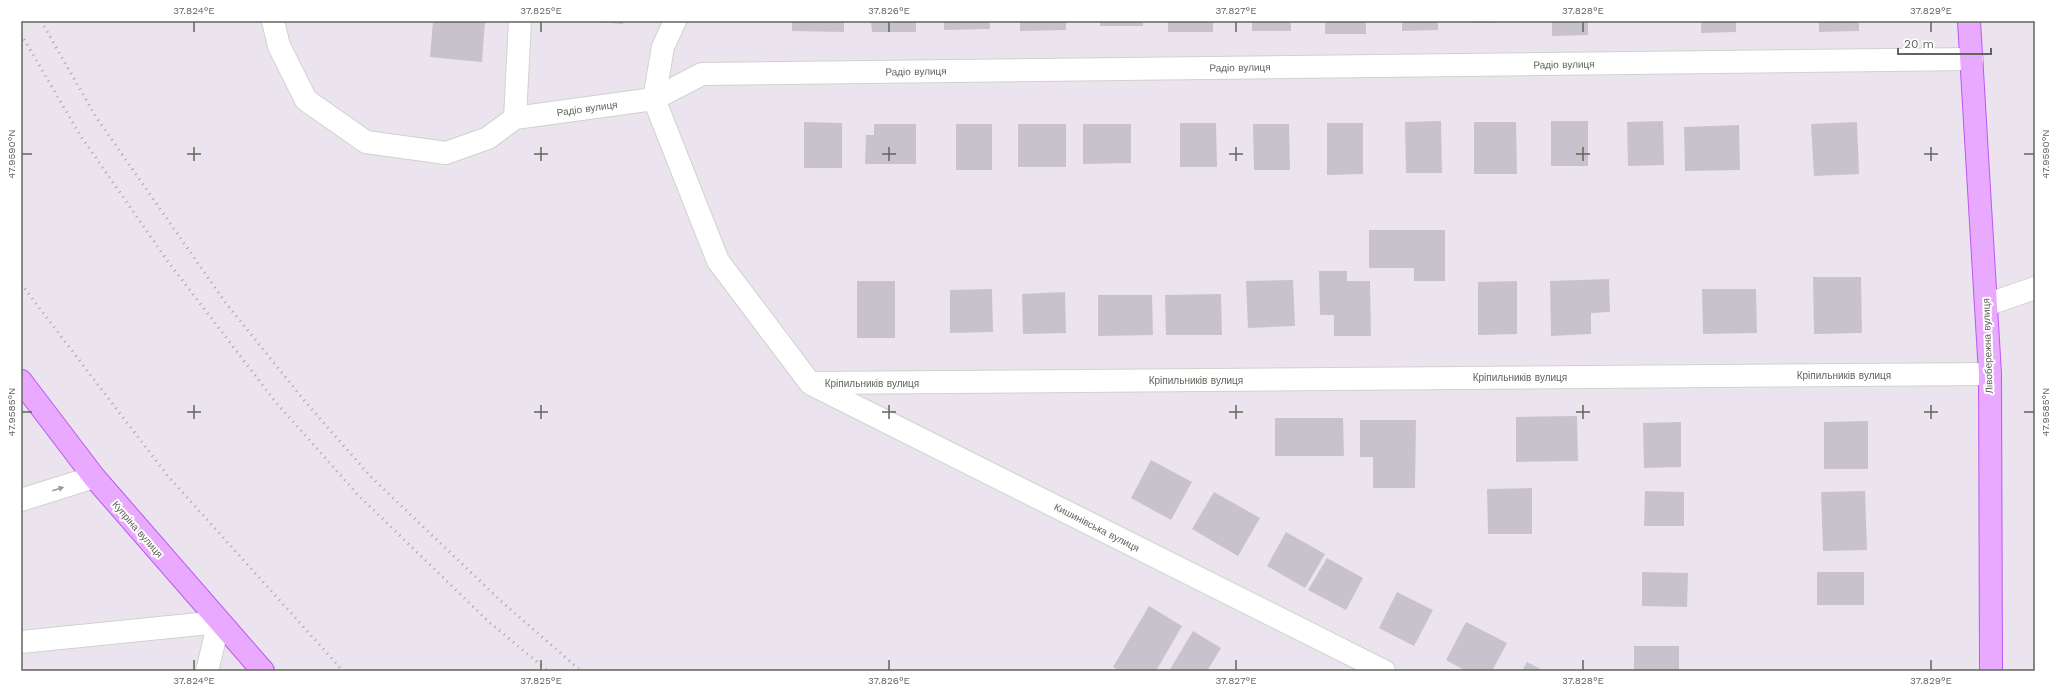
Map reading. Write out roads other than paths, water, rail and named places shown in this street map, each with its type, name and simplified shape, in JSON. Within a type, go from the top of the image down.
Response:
[{"type":"main road","name":"Лівобережна вулиця","points":[[1969,21],[1990,374],[1991,671]]},
{"type":"main road","name":"Купріна вулиця","points":[[21,381],[94,477],[263,671]]},
{"type":"street","points":[[272,21],[279,46],[306,100],[366,142],[446,153],[488,138],[515,118],[520,21]]},
{"type":"street","points":[[654,99],[663,47],[675,21]]},
{"type":"street","name":"Радіо вулиця","points":[[515,118],[654,99],[702,74],[1972,58]]},
{"type":"street","name":"Кріпильників вулиця","points":[[654,99],[718,261],[810,383],[1990,374]]},
{"type":"street","points":[[1986,305],[2035,288]]},
{"type":"street","name":"Кишинівська вулиця","points":[[810,383],[1384,671]]},
{"type":"street","points":[[21,499],[94,477]]},
{"type":"street","points":[[21,642],[219,622],[207,671]]},
{"type":"railway","points":[[41,21],[96,117],[225,302],[303,399],[370,476],[502,602],[581,671]]},
{"type":"railway","points":[[21,34],[80,135],[169,263],[274,400],[357,494],[489,622],[548,671]]},
{"type":"railway","points":[[21,284],[167,475],[343,671]]}]
